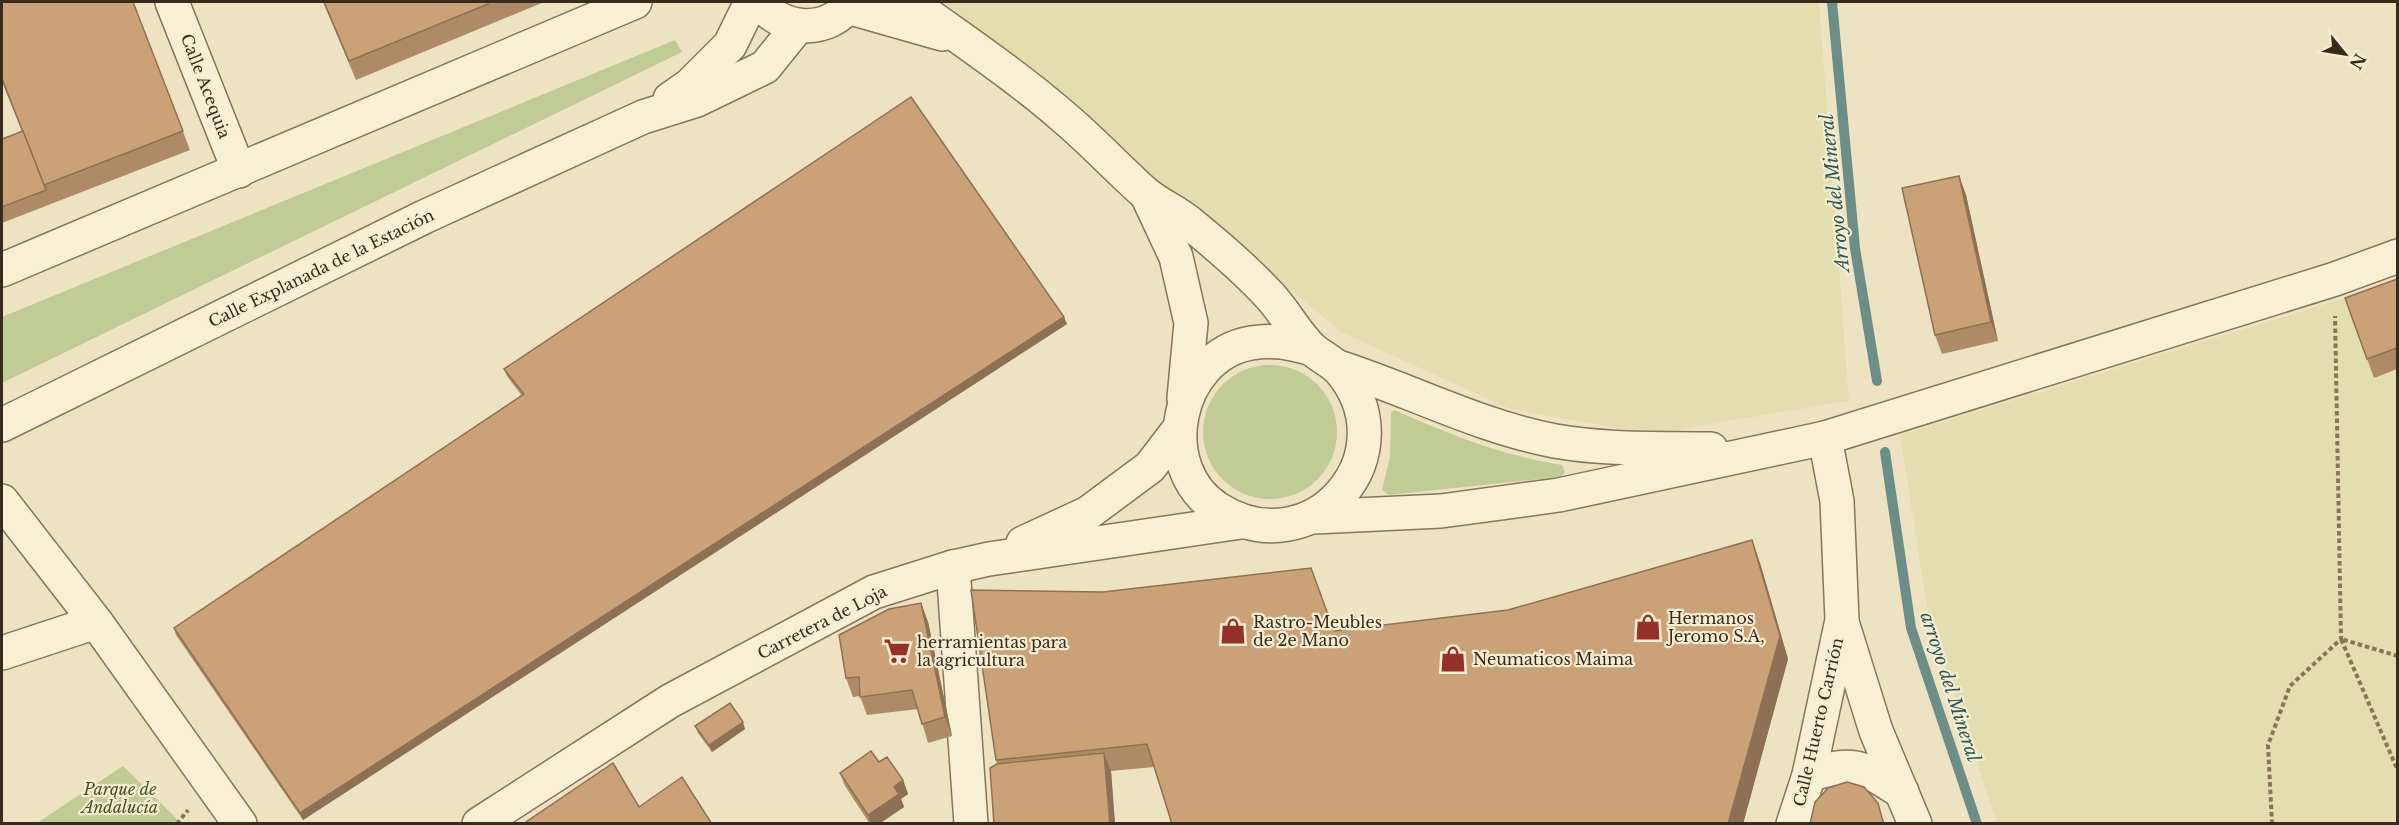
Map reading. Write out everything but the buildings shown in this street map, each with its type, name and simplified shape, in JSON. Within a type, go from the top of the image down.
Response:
[{"type":"street","name":"Calle Acequia","points":[[172,2],[239,171]]},
{"type":"street","points":[[2,270],[635,2]]},
{"type":"street","name":"Calle Explanada de la Estación","points":[[643,117],[690,85],[730,45],[751,2]]},
{"type":"street","points":[[760,2],[766,10],[781,20],[798,26],[816,25],[833,18],[849,4],[964,40]]},
{"type":"street","points":[[910,2],[1067,119],[1147,195],[1190,223],[1270,296],[1357,394],[1365,426],[1361,459],[1347,489],[1332,505],[1314,517],[1297,523],[1269,527],[1241,522],[1215,508],[1194,486],[1182,459],[1182,414],[1191,323],[1176,257],[1147,195]]},
{"type":"street","name":"Calle Explanada de la Estación","points":[[2,425],[424,217],[643,117],[697,100],[765,67],[798,26]]},
{"type":"street","points":[[1314,517],[1441,511],[1559,495],[1825,438],[2335,279],[2397,256]]},
{"type":"street","points":[[989,559],[1088,513],[1150,467],[1182,414],[1200,375],[1222,355],[1249,343],[1281,341],[1446,408],[1552,440],[1601,447],[1766,449]]},
{"type":"street","points":[[1825,438],[1837,501],[1842,620],[1876,731],[1915,824]]},
{"type":"street","points":[[2,501],[96,622],[240,824]]},
{"type":"street","name":"Carretera de Loja","points":[[478,824],[681,696],[874,591],[952,567],[989,559],[1241,522]]},
{"type":"street","points":[[952,567],[971,824]]},
{"type":"street","name":"Calle Huerto Carrión","points":[[1793,824],[1809,775],[1842,620]]},
{"type":"street","points":[[2,653],[96,622]]},
{"type":"street","points":[[1809,775],[1838,766],[1865,769],[1902,792]]},
{"type":"path","points":[[2335,279],[2341,639],[2397,771]]},
{"type":"path","points":[[2341,639],[2397,656]]},
{"type":"path","points":[[2272,824],[2268,746],[2271,736],[2290,686],[2341,639]]},
{"type":"shaded area","points":[[944,2],[1819,2],[1849,401],[1652,434],[1510,409],[1341,332]]},
{"type":"shaded area","points":[[2397,282],[2397,823],[1997,823],[1929,619],[1900,435]]},
{"type":"green space","points":[[675,40],[682,52],[2,383],[2,317]]},
{"type":"green space","points":[[1270,365],[1296,370],[1318,384],[1332,406],[1337,432],[1332,458],[1318,480],[1296,494],[1270,499],[1244,494],[1222,480],[1208,458],[1203,432],[1208,406],[1222,384],[1244,370]]},
{"type":"green space","points":[[1394,410],[1476,443],[1519,456],[1562,465],[1565,472],[1560,477],[1389,495],[1382,490],[1390,457],[1391,413]]},
{"type":"green space","name":"Parque de Andalucía","points":[[123,766],[181,823],[37,823]]},
{"type":"waterway","name":"Arroyo del Mineral","points":[[1832,2],[1855,248],[1877,381]]},
{"type":"waterway","name":"arroyo del Mineral","points":[[1885,452],[1911,628],[1977,824]]},
{"type":"place","name":"Hermanos Jeromo S.A,","points":[[1648,627]]},
{"type":"place","name":"Rastro-Meubles de 2e Mano","points":[[1233,631]]},
{"type":"place","name":"herramientas para la agricultura","points":[[897,651]]},
{"type":"place","name":"Neumaticos Maima","points":[[1453,659]]}]
